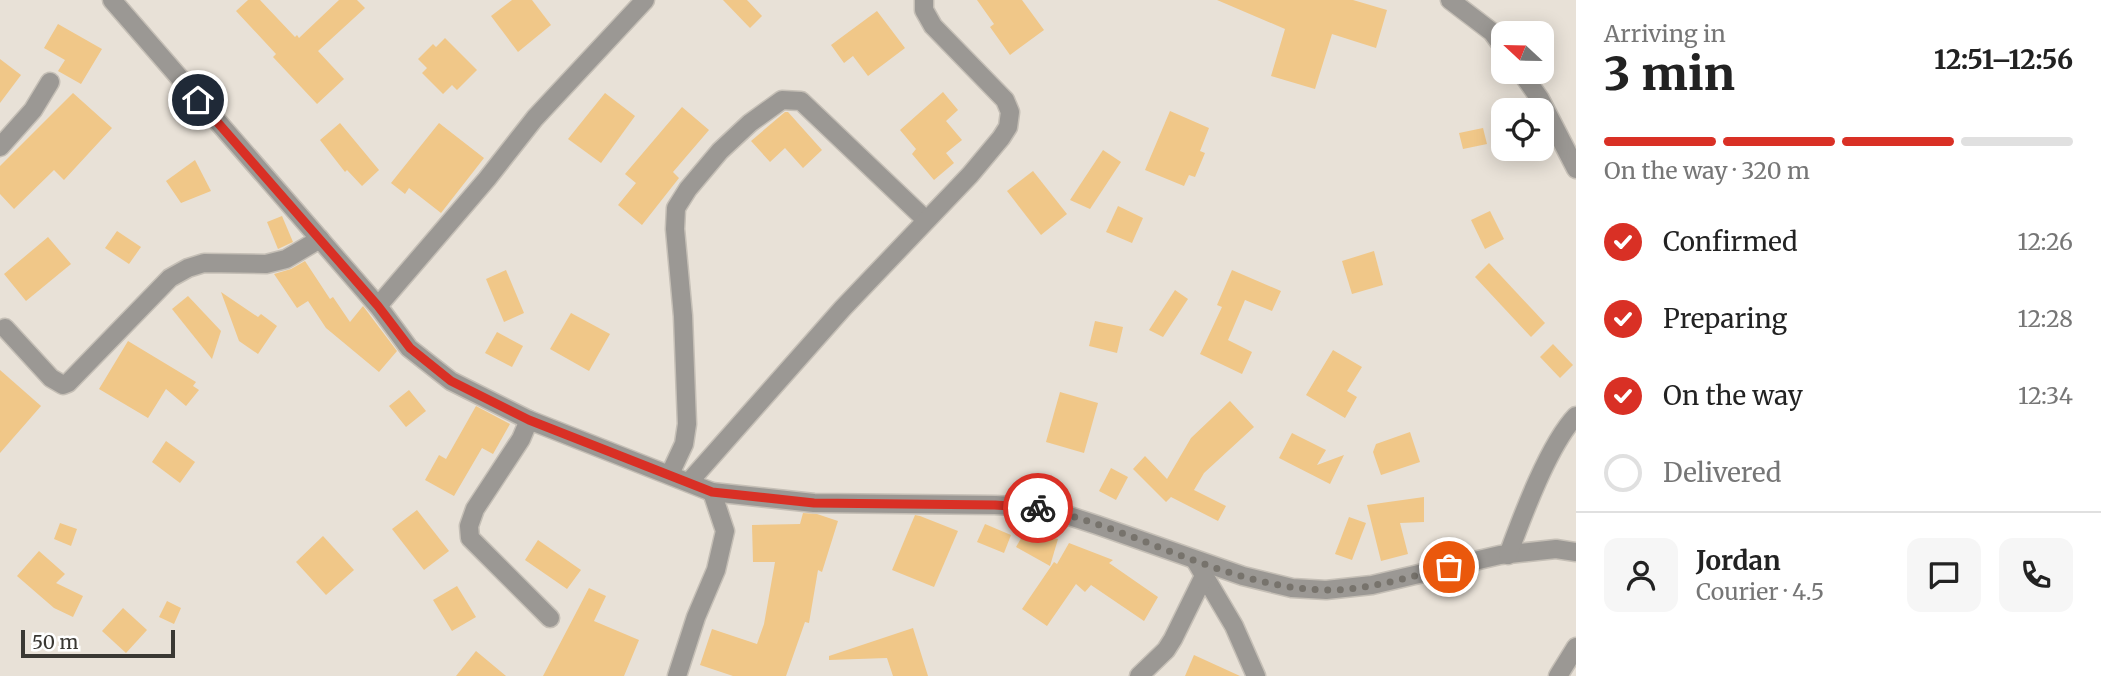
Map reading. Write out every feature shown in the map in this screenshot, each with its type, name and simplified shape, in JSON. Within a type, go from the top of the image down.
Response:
[{"type":"street","points":[[111,0],[378,306],[410,348],[451,381],[529,420],[712,492],[814,503],[1033,507],[1097,525],[1243,576],[1292,588],[1326,590],[1372,585],[1508,555],[1556,549],[1576,552]]},
{"type":"street","points":[[378,306],[487,179],[535,118],[645,0]]},
{"type":"street","points":[[689,482],[843,308],[970,176],[1008,127],[1010,112],[1005,100],[933,26],[924,10],[924,0]]},
{"type":"street","points":[[1450,0],[1491,31]]},
{"type":"street","points":[[0,147],[33,110],[50,82]]},
{"type":"street","points":[[1529,84],[1576,169]]},
{"type":"street","points":[[670,474],[684,444],[687,424],[676,208],[688,188],[720,151],[782,100],[801,101],[926,220]]},
{"type":"street","points":[[5,328],[51,378],[63,385],[68,383],[170,278],[204,263],[266,264],[286,259],[320,239]]},
{"type":"street","points":[[1508,555],[1526,507],[1553,453],[1576,416]]},
{"type":"street","points":[[529,420],[521,439],[475,509],[469,526],[470,538],[550,618]]},
{"type":"street","points":[[677,676],[696,617],[716,570],[725,531],[712,492]]},
{"type":"street","points":[[1195,560],[1234,626],[1256,676]]},
{"type":"street","points":[[1139,676],[1166,650],[1204,576]]},
{"type":"street","points":[[1558,676],[1576,647]]},
{"type":"building","points":[[248,0],[260,0],[299,38],[339,0],[357,0],[365,8],[318,51],[344,79],[317,104],[273,57],[276,54],[236,11]]},
{"type":"building","points":[[512,0],[532,0],[551,25],[518,52],[491,16]]},
{"type":"building","points":[[723,0],[747,0],[762,16],[750,28]]},
{"type":"building","points":[[977,0],[1022,0],[1044,30],[1010,55],[990,27],[994,24]]},
{"type":"building","points":[[1217,0],[1353,0],[1387,10],[1376,48],[1332,34],[1315,89],[1271,76],[1285,29]]},
{"type":"building","points":[[877,11],[905,48],[868,76],[853,56],[844,63],[831,45]]},
{"type":"building","points":[[58,24],[102,49],[81,84],[58,71],[65,60],[44,48]]},
{"type":"building","points":[[445,38],[477,70],[457,90],[452,85],[443,94],[422,73],[427,68],[418,59],[433,44],[436,47]]},
{"type":"building","points":[[0,59],[21,75],[0,103]]},
{"type":"building","points":[[943,92],[958,110],[946,121],[962,140],[946,153],[954,163],[934,180],[912,154],[916,149],[900,130]]},
{"type":"building","points":[[73,93],[112,128],[64,180],[54,170],[14,209],[0,194],[0,166]]},
{"type":"building","points":[[605,93],[635,116],[601,163],[568,139]]},
{"type":"building","points":[[682,107],[709,130],[673,172],[679,178],[642,225],[618,205],[636,183],[625,174]]},
{"type":"building","points":[[1170,111],[1209,128],[1200,151],[1205,153],[1195,177],[1189,175],[1184,186],[1145,170]]},
{"type":"building","points":[[788,112],[822,150],[803,168],[785,148],[770,162],[751,141]]},
{"type":"building","points":[[340,123],[379,170],[362,186],[347,170],[345,172],[320,140]]},
{"type":"building","points":[[439,123],[484,158],[441,213],[409,188],[405,194],[391,183]]},
{"type":"building","points":[[1483,128],[1487,144],[1463,149],[1459,133]]},
{"type":"building","points":[[1103,150],[1121,162],[1090,209],[1070,200]]},
{"type":"building","points":[[195,160],[211,191],[181,203],[166,181]]},
{"type":"building","points":[[1033,171],[1067,214],[1041,235],[1007,191]]},
{"type":"building","points":[[1118,206],[1143,218],[1132,243],[1106,232]]},
{"type":"building","points":[[1490,211],[1504,239],[1485,249],[1471,220]]},
{"type":"building","points":[[282,216],[293,242],[278,249],[267,222]]},
{"type":"building","points":[[117,231],[141,247],[129,264],[105,248]]},
{"type":"building","points":[[48,237],[71,264],[26,301],[4,274]]},
{"type":"building","points":[[1374,251],[1383,285],[1352,294],[1342,261]]},
{"type":"building","points":[[305,261],[330,299],[333,297],[350,322],[363,306],[397,351],[379,372],[326,328],[308,301],[297,308],[274,274]]},
{"type":"building","points":[[1489,263],[1545,323],[1531,337],[1475,277]]},
{"type":"building","points":[[506,270],[524,313],[504,322],[486,279]]},
{"type":"building","points":[[1232,270],[1281,291],[1272,311],[1245,300],[1228,340],[1252,352],[1242,374],[1200,354],[1222,307],[1217,305]]},
{"type":"building","points":[[1175,290],[1188,299],[1163,337],[1149,330]]},
{"type":"building","points":[[221,292],[258,317],[261,314],[277,326],[258,354],[239,341]]},
{"type":"building","points":[[188,296],[221,331],[212,359],[172,309]]},
{"type":"building","points":[[571,313],[610,334],[589,371],[550,349]]},
{"type":"building","points":[[1095,321],[1123,327],[1117,353],[1089,346]]},
{"type":"building","points":[[497,332],[523,346],[512,367],[485,353]]},
{"type":"building","points":[[128,341],[196,382],[193,386],[199,390],[186,406],[166,389],[148,418],[99,389]]},
{"type":"building","points":[[1553,344],[1573,365],[1560,378],[1540,357]]},
{"type":"building","points":[[1333,350],[1362,367],[1347,391],[1357,397],[1345,418],[1306,395]]},
{"type":"building","points":[[0,370],[41,406],[0,453]]},
{"type":"building","points":[[409,390],[426,411],[406,427],[389,406]]},
{"type":"building","points":[[1060,392],[1098,403],[1084,453],[1046,442]]},
{"type":"building","points":[[1230,401],[1254,427],[1204,473],[1194,490],[1226,506],[1218,521],[1171,497],[1166,502],[1133,469],[1145,456],[1167,479],[1191,438]]},
{"type":"building","points":[[476,406],[510,424],[493,454],[482,448],[454,496],[425,480],[439,455],[446,459]]},
{"type":"building","points":[[1410,432],[1420,462],[1381,475],[1373,452],[1376,444]]},
{"type":"building","points":[[1292,433],[1326,450],[1317,465],[1344,455],[1330,484],[1279,458]]},
{"type":"building","points":[[166,441],[195,462],[180,483],[152,462]]},
{"type":"building","points":[[1111,468],[1128,477],[1116,500],[1099,491]]},
{"type":"building","points":[[1424,497],[1424,522],[1400,523],[1408,554],[1381,561],[1367,505]]},
{"type":"building","points":[[417,510],[449,551],[424,570],[392,529]]},
{"type":"building","points":[[803,513],[817,514],[838,521],[822,572],[818,570],[809,623],[805,622],[786,676],[733,676],[700,665],[712,629],[757,644],[764,624],[775,562],[753,562],[752,525],[800,524]]},
{"type":"building","points":[[915,515],[958,531],[934,587],[892,570]]},
{"type":"building","points":[[1349,517],[1366,523],[1352,560],[1335,554]]},
{"type":"building","points":[[60,523],[77,529],[71,546],[54,539]]},
{"type":"building","points":[[985,524],[1011,535],[1004,553],[977,542]]},
{"type":"building","points":[[1027,528],[1042,536],[1043,534],[1058,539],[1050,566],[1016,547]]},
{"type":"building","points":[[323,536],[354,570],[326,595],[296,562]]},
{"type":"building","points":[[538,540],[581,570],[567,589],[525,560]]},
{"type":"building","points":[[1069,543],[1113,560],[1109,563],[1158,597],[1144,621],[1091,585],[1085,592],[1076,584],[1047,626],[1022,609],[1054,562],[1057,564]]},
{"type":"building","points":[[39,551],[65,574],[56,583],[83,596],[73,617],[54,608],[17,576]]},
{"type":"building","points":[[457,586],[476,617],[452,631],[433,600]]},
{"type":"building","points":[[589,588],[606,596],[594,621],[639,640],[624,676],[543,676]]},
{"type":"building","points":[[167,601],[181,608],[174,624],[159,617]]},
{"type":"building","points":[[123,608],[147,630],[126,653],[102,631]]},
{"type":"building","points":[[913,628],[928,676],[893,676],[887,658],[829,660],[829,656]]},
{"type":"building","points":[[476,651],[506,676],[456,676]]},
{"type":"building","points":[[1194,655],[1240,676],[1185,676]]},
{"type":"way so far","points":[[1038,508],[1097,525],[1243,576],[1292,588],[1326,590],[1372,585],[1449,567]]},
{"type":"route","points":[[198,100],[378,306],[410,348],[451,381],[529,420],[712,492],[814,503],[1038,508]]}]
